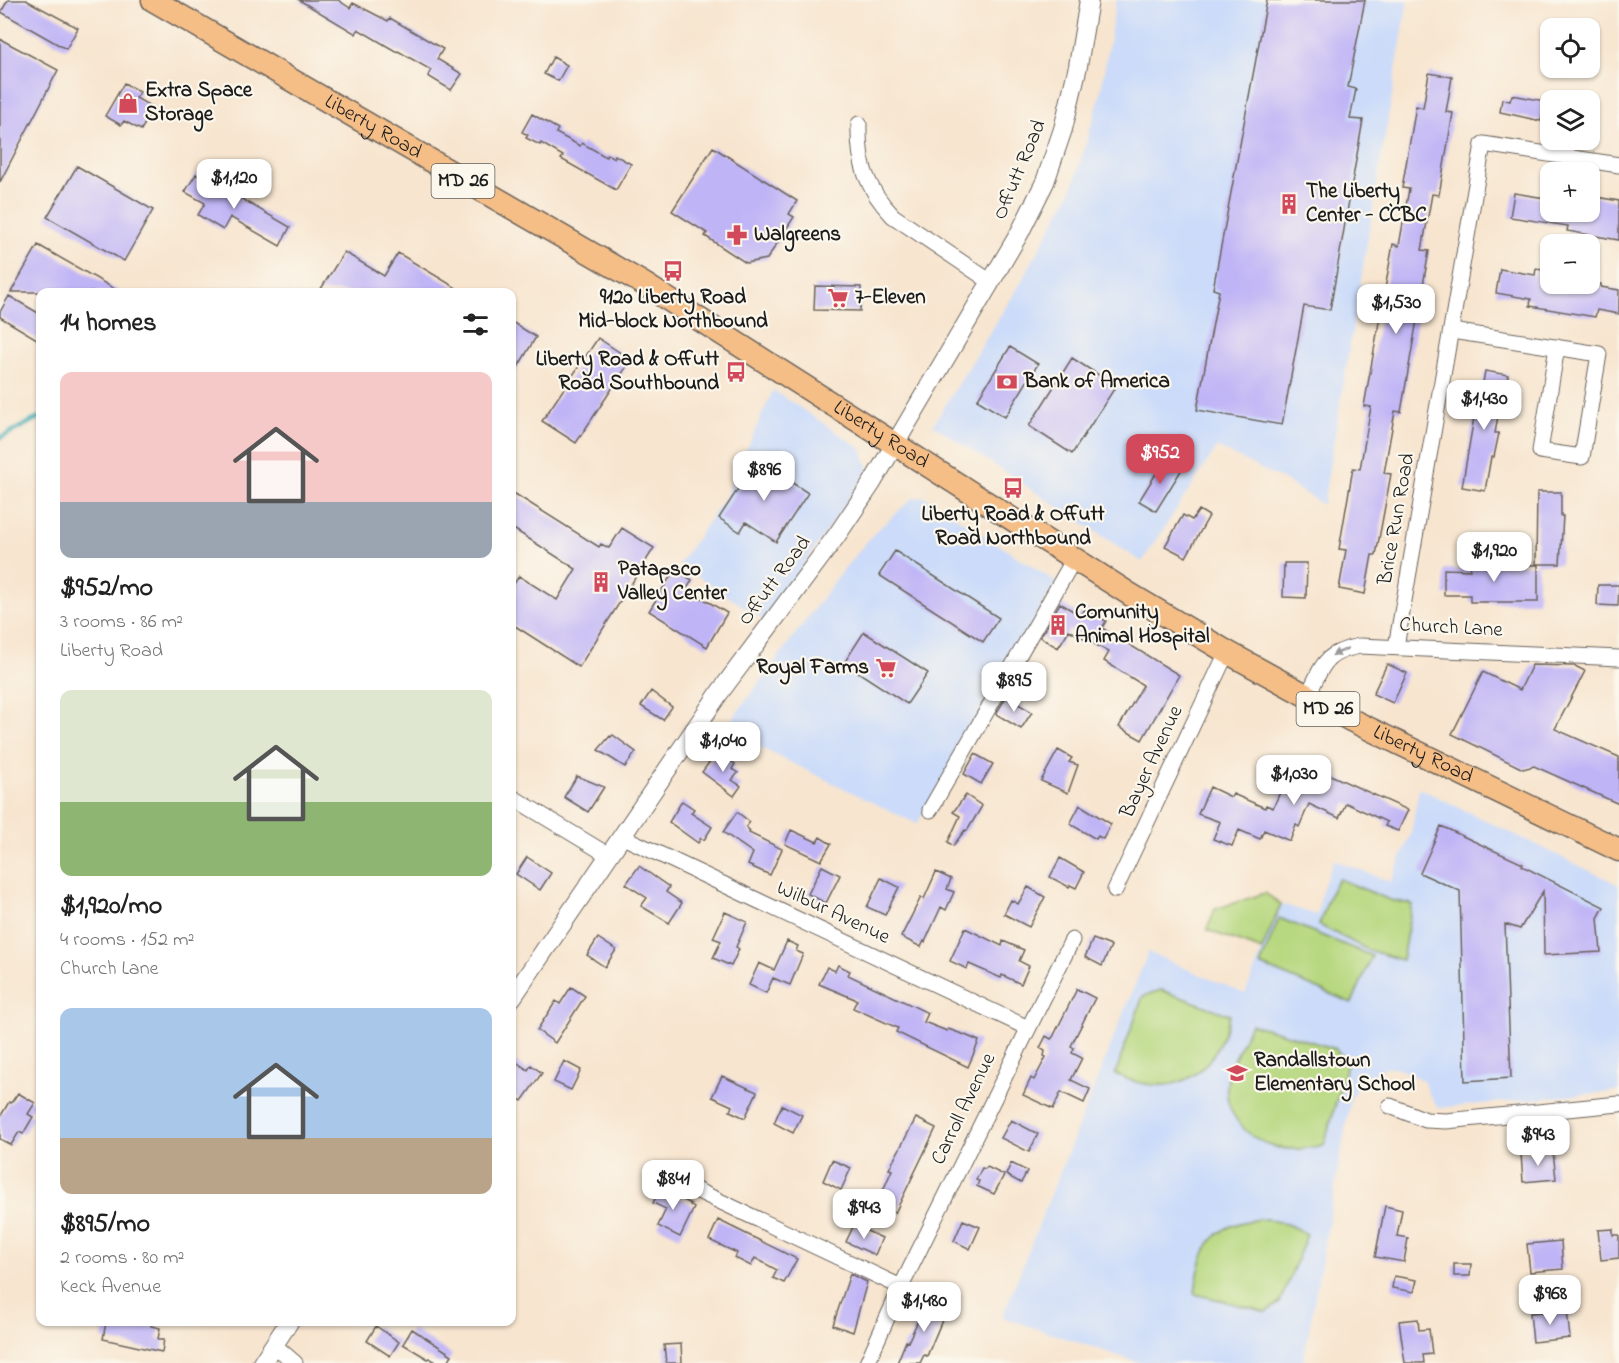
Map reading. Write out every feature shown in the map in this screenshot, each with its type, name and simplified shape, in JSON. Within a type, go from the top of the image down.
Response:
[{"type":"main road","name":"Liberty Road","points":[[153,0],[626,274],[1074,559],[1227,652],[1307,697],[1446,768],[1619,850]]},
{"type":"street","name":"Offutt Road","points":[[516,992],[732,676],[837,535],[872,483],[991,282],[1033,207],[1054,157],[1070,103],[1089,0]]},
{"type":"street","points":[[858,124],[863,171],[880,203],[893,216],[991,282]]},
{"type":"street","name":"Brice Run Road","points":[[1396,646],[1483,144],[1619,165]]},
{"type":"street","points":[[1452,331],[1557,347],[1599,354],[1582,457],[1540,451],[1557,347]]},
{"type":"street","points":[[930,810],[1074,559]]},
{"type":"street","name":"Church Lane","points":[[1307,697],[1323,665],[1332,654],[1360,646],[1619,658]]},
{"type":"street","name":"Bayer Avenue","points":[[1115,890],[1227,652]]},
{"type":"street","points":[[516,799],[608,855]]},
{"type":"street","name":"Wilbur Avenue","points":[[621,836],[1028,1028]]},
{"type":"street","name":"Carroll Avenue","points":[[867,1363],[901,1287],[1072,940]]},
{"type":"street","points":[[1390,1106],[1426,1120],[1446,1121],[1619,1104]]},
{"type":"street","points":[[677,1180],[901,1287]]},
{"type":"street","points":[[262,1363],[287,1326]]},
{"type":"street","points":[[274,1345],[295,1363]]},
{"type":"shaded area","points":[[1116,0],[1408,0],[1323,505],[1285,481],[1217,447],[1142,562],[933,425],[1020,284],[1072,189],[1100,97]]},
{"type":"shaded area","points":[[773,390],[862,449],[869,469],[765,621],[679,564],[726,496]]},
{"type":"shaded area","points":[[925,497],[1056,582],[917,824],[724,730],[843,570],[875,532],[913,498]]},
{"type":"shaded area","name":"Randallstown Elementary School","points":[[1419,788],[1619,885],[1619,1091],[1438,1108],[1427,1091],[1424,1081],[1396,1067],[1385,1068],[1359,1084],[1351,1098],[1303,1363],[1140,1363],[1002,1317],[1148,952],[1245,994],[1281,904],[1317,915],[1323,887],[1334,860],[1391,882],[1411,834]]},
{"type":"green space","points":[[1339,879],[1390,900],[1412,904],[1402,960],[1368,950],[1319,925],[1332,889]]},
{"type":"green space","points":[[1265,893],[1281,904],[1262,950],[1207,930],[1215,909]]},
{"type":"green space","points":[[1279,918],[1372,956],[1352,1003],[1260,965]]},
{"type":"green space","points":[[1161,990],[1230,1015],[1214,1054],[1189,1078],[1174,1084],[1156,1085],[1137,1082],[1115,1074],[1143,996]]},
{"type":"green space","points":[[1251,1024],[1336,1049],[1347,1064],[1324,1145],[1292,1149],[1273,1146],[1246,1131],[1233,1114],[1227,1095],[1227,1084],[1234,1061]]},
{"type":"green space","points":[[1267,1219],[1289,1225],[1307,1234],[1280,1303],[1266,1312],[1195,1294],[1201,1262],[1213,1239],[1234,1225]]},
{"type":"building","points":[[8,0],[26,0],[78,28],[66,49],[1,12]]},
{"type":"building","points":[[299,0],[338,0],[350,8],[353,3],[388,21],[390,18],[443,49],[437,59],[462,74],[451,90],[428,76],[431,70],[358,29],[356,34]]},
{"type":"building","points":[[1267,0],[1365,0],[1348,87],[1356,89],[1350,119],[1363,120],[1330,310],[1304,306],[1282,425],[1197,410],[1219,291],[1213,289]]},
{"type":"building","points":[[0,39],[58,70],[0,182]]},
{"type":"building","points":[[553,57],[567,65],[558,81],[544,74]]},
{"type":"building","points":[[1429,73],[1452,77],[1446,112],[1453,113],[1439,195],[1432,194],[1422,250],[1429,251],[1401,412],[1395,411],[1384,473],[1391,474],[1376,555],[1372,555],[1365,594],[1339,589],[1346,550],[1339,549],[1353,468],[1360,469],[1371,407],[1364,406],[1393,244],[1399,246],[1409,189],[1402,188],[1416,106],[1423,108]]},
{"type":"building","name":"Extra Space Storage","points":[[124,83],[140,92],[136,98],[154,108],[141,130],[124,121],[121,125],[105,116]]},
{"type":"building","points":[[1512,95],[1540,100],[1540,121],[1500,112],[1502,99],[1510,101]]},
{"type":"building","points":[[532,114],[558,129],[556,133],[580,146],[582,143],[606,157],[607,154],[614,158],[615,155],[631,164],[616,190],[561,159],[563,156],[541,143],[540,145],[526,138],[528,135],[522,132]]},
{"type":"building","name":"Walgreens","points":[[713,147],[797,201],[789,214],[794,217],[767,259],[746,263],[705,236],[707,233],[672,211]]},
{"type":"building","points":[[77,166],[153,210],[124,261],[47,217]]},
{"type":"building","points":[[196,174],[215,185],[218,181],[242,195],[240,198],[290,227],[280,246],[230,217],[223,230],[198,215],[205,203],[185,192]]},
{"type":"building","points":[[1514,193],[1540,197],[1540,222],[1510,217]]},
{"type":"building","points":[[1600,198],[1619,201],[1619,240],[1600,237],[1600,234],[1567,231],[1568,226],[1542,222],[1600,222]]},
{"type":"building","points":[[38,245],[113,288],[36,288],[36,292],[11,292]]},
{"type":"building","points":[[344,252],[384,276],[398,253],[456,288],[322,288]]},
{"type":"building","points":[[1500,269],[1535,275],[1536,269],[1540,270],[1540,294],[1600,294],[1601,284],[1601,287],[1619,290],[1619,314],[1597,310],[1595,317],[1530,306],[1531,299],[1496,293]]},
{"type":"building","name":"7-Eleven","points":[[815,286],[861,287],[860,311],[814,310]]},
{"type":"building","points":[[9,296],[36,312],[36,339],[0,317],[0,312]]},
{"type":"building","points":[[516,324],[536,337],[516,370]]},
{"type":"building","points":[[598,338],[631,360],[576,443],[542,421]]},
{"type":"building","name":"Bank of America","points":[[1010,347],[1038,364],[1005,417],[977,400]]},
{"type":"building","points":[[1072,358],[1116,386],[1072,454],[1029,426]]},
{"type":"building","points":[[1485,371],[1508,375],[1504,399],[1501,398],[1495,433],[1499,433],[1494,457],[1491,457],[1485,491],[1462,487],[1478,394],[1481,394]]},
{"type":"building","points":[[1165,459],[1182,469],[1156,511],[1139,501]]},
{"type":"building","points":[[757,460],[808,493],[776,542],[746,522],[740,532],[719,518]]},
{"type":"building","points":[[1537,492],[1561,492],[1561,516],[1563,516],[1560,564],[1536,564]]},
{"type":"building","name":"Patapsco Valley Center","points":[[516,495],[599,547],[601,544],[609,548],[622,528],[654,548],[579,667],[516,627],[516,581],[519,576],[557,600],[576,569],[516,531]]},
{"type":"building","points":[[1199,510],[1209,516],[1186,557],[1165,546],[1183,515],[1192,520]]},
{"type":"building","points":[[895,551],[999,618],[983,642],[879,575]]},
{"type":"building","points":[[1284,563],[1307,563],[1306,598],[1283,597]]},
{"type":"building","points":[[1471,564],[1538,565],[1538,602],[1470,602],[1470,595],[1444,595],[1444,569],[1470,570]]},
{"type":"building","points":[[675,569],[692,580],[687,589],[727,613],[707,647],[649,611]]},
{"type":"building","points":[[1598,585],[1619,585],[1618,606],[1597,605]]},
{"type":"building","points":[[1060,603],[1081,616],[1085,609],[1106,621],[1102,628],[1179,675],[1142,740],[1119,727],[1143,685],[1104,661],[1109,652],[1069,630],[1058,648],[1040,637]]},
{"type":"building","name":"Royal Farms","points":[[864,632],[928,673],[907,704],[844,663]]},
{"type":"building","points":[[1387,664],[1407,673],[1393,703],[1373,694]]},
{"type":"building","points":[[1532,665],[1575,666],[1585,671],[1555,729],[1619,757],[1619,804],[1534,766],[1523,769],[1452,734],[1483,672],[1520,690]]},
{"type":"building","points":[[651,691],[672,707],[663,720],[641,706]]},
{"type":"building","points":[[1006,697],[1032,712],[1021,729],[996,714]]},
{"type":"building","points":[[613,735],[636,752],[625,767],[598,750]]},
{"type":"building","points":[[1058,750],[1072,758],[1069,762],[1078,765],[1068,793],[1041,781]]},
{"type":"building","points":[[717,752],[735,764],[732,769],[738,773],[732,780],[741,786],[734,796],[702,772]]},
{"type":"building","points":[[975,754],[993,764],[981,784],[964,774]]},
{"type":"building","points":[[1295,759],[1408,810],[1398,831],[1385,826],[1387,822],[1346,803],[1339,818],[1309,804],[1299,827],[1296,825],[1290,841],[1264,830],[1260,839],[1239,830],[1232,846],[1213,839],[1220,822],[1198,814],[1210,787],[1231,797],[1233,794],[1265,808],[1266,805],[1273,808]]},
{"type":"building","points":[[577,776],[604,787],[588,812],[564,797]]},
{"type":"building","points":[[966,795],[982,806],[967,831],[965,830],[953,846],[948,842],[960,816],[953,812]]},
{"type":"building","points":[[682,801],[694,809],[691,813],[712,827],[704,840],[701,838],[698,843],[669,822]]},
{"type":"building","points":[[1080,805],[1111,824],[1103,839],[1098,836],[1096,839],[1070,824]]},
{"type":"building","points":[[737,812],[750,822],[746,827],[749,833],[782,849],[770,875],[748,865],[753,853],[723,832]]},
{"type":"building","points":[[1441,826],[1523,864],[1522,866],[1604,907],[1598,918],[1601,952],[1544,955],[1543,891],[1520,929],[1505,924],[1511,1078],[1465,1081],[1460,891],[1420,873]]},
{"type":"building","points":[[791,830],[817,842],[820,837],[831,844],[821,861],[785,844]]},
{"type":"building","points":[[527,857],[551,873],[540,890],[516,874]]},
{"type":"building","points":[[1060,858],[1084,872],[1076,888],[1070,885],[1069,887],[1050,877]]},
{"type":"building","points":[[639,866],[669,887],[666,892],[682,903],[669,923],[641,906],[647,898],[626,884]]},
{"type":"building","points":[[822,866],[840,875],[826,903],[808,894]]},
{"type":"building","points":[[936,872],[951,879],[947,889],[954,892],[946,910],[941,907],[921,947],[901,937],[921,897],[924,899]]},
{"type":"building","points":[[881,878],[899,887],[885,915],[867,907]]},
{"type":"building","points":[[1028,887],[1045,897],[1029,927],[1004,914],[1011,900],[1018,904]]},
{"type":"building","points":[[725,912],[747,922],[731,966],[713,958],[721,941],[713,938]]},
{"type":"building","points":[[965,928],[1002,946],[1003,941],[1024,950],[1019,961],[1029,966],[1021,984],[969,964],[967,969],[950,961]]},
{"type":"building","points":[[598,938],[616,950],[605,967],[587,955]]},
{"type":"building","points":[[1093,939],[1111,946],[1102,966],[1085,957]]},
{"type":"building","points":[[787,941],[798,946],[796,951],[803,954],[790,985],[773,978],[766,993],[749,985],[759,963],[774,970]]},
{"type":"building","points":[[838,965],[850,971],[848,975],[928,1013],[924,1022],[979,1041],[968,1067],[896,1032],[898,1028],[853,1008],[857,1000],[819,984],[827,967],[835,971]]},
{"type":"building","points":[[571,987],[585,996],[555,1043],[537,1030],[556,1001],[560,1004]]},
{"type":"building","points":[[1077,989],[1095,998],[1071,1046],[1074,1048],[1072,1053],[1082,1058],[1071,1080],[1090,1089],[1084,1103],[1061,1092],[1053,1109],[1023,1095],[1031,1078],[1034,1080],[1046,1057],[1044,1056],[1045,1051],[1040,1048],[1046,1036],[1051,1039],[1053,1037]]},
{"type":"building","points":[[564,1061],[581,1070],[571,1090],[554,1082]]},
{"type":"building","points":[[516,1062],[528,1070],[531,1065],[542,1073],[522,1101],[516,1097]]},
{"type":"building","points":[[722,1076],[757,1092],[745,1118],[730,1111],[732,1106],[712,1097]]},
{"type":"building","points":[[18,1093],[35,1103],[28,1114],[33,1117],[23,1134],[19,1132],[11,1145],[0,1139],[0,1117]]},
{"type":"building","points":[[782,1105],[802,1115],[793,1133],[774,1123]]},
{"type":"building","points":[[916,1118],[936,1128],[895,1213],[877,1204],[892,1170],[889,1169]]},
{"type":"building","points":[[1011,1120],[1038,1134],[1029,1152],[1001,1138]]},
{"type":"building","points":[[1553,1151],[1556,1179],[1523,1182],[1521,1154]]},
{"type":"building","points":[[832,1160],[851,1168],[841,1190],[823,1181]]},
{"type":"building","points":[[1011,1163],[1027,1171],[1021,1183],[1006,1175]]},
{"type":"building","points":[[987,1167],[1004,1175],[994,1194],[977,1186],[979,1181],[976,1180],[982,1168]]},
{"type":"building","points":[[662,1185],[675,1192],[674,1195],[694,1208],[680,1237],[658,1226],[666,1209],[653,1203]]},
{"type":"building","points":[[1385,1206],[1402,1210],[1397,1236],[1408,1238],[1404,1262],[1375,1257]]},
{"type":"building","points":[[718,1220],[797,1259],[784,1283],[773,1278],[777,1270],[755,1258],[751,1266],[735,1258],[737,1253],[709,1240]]},
{"type":"building","points":[[963,1220],[980,1227],[970,1249],[954,1241]]},
{"type":"building","points":[[854,1225],[882,1238],[875,1255],[846,1242]]},
{"type":"building","points":[[1613,1229],[1613,1235],[1619,1235],[1619,1258],[1601,1260],[1598,1230]]},
{"type":"building","points":[[1561,1241],[1563,1269],[1530,1272],[1527,1244]]},
{"type":"building","points":[[1454,1264],[1471,1264],[1470,1276],[1454,1276]]},
{"type":"building","points":[[850,1274],[867,1282],[853,1332],[833,1325]]},
{"type":"building","points":[[1394,1276],[1417,1280],[1414,1292],[1392,1288]]},
{"type":"building","points":[[929,1297],[948,1306],[927,1356],[924,1355],[920,1363],[897,1363],[906,1341],[908,1342]]},
{"type":"building","points":[[1567,1310],[1570,1338],[1533,1342],[1530,1313]]},
{"type":"building","points":[[1418,1319],[1419,1330],[1429,1329],[1432,1354],[1423,1355],[1424,1363],[1405,1363],[1399,1321]]},
{"type":"building","points":[[105,1326],[151,1326],[160,1328],[158,1339],[164,1339],[162,1352],[103,1339]]},
{"type":"building","points":[[376,1326],[399,1342],[390,1356],[367,1341]]},
{"type":"building","points":[[412,1329],[452,1355],[447,1363],[438,1363],[428,1359],[403,1344]]},
{"type":"building","points":[[681,1344],[682,1363],[666,1363],[664,1345]]},
{"type":"waterway","points":[[0,438],[36,419]]},
{"type":"place","name":"Extra Space Storage","points":[[128,103]]},
{"type":"place","name":"The Liberty Center - CCBC","points":[[1289,204]]},
{"type":"place","name":"Walgreens","points":[[737,235]]},
{"type":"place","name":"9120 Liberty Road Mid-block Northbound","points":[[673,271]]},
{"type":"place","name":"7-Eleven","points":[[838,298]]},
{"type":"place","name":"Liberty Road & Offutt Road Southbound","points":[[736,372]]},
{"type":"place","name":"Bank of America","points":[[1007,382]]},
{"type":"place","name":"Liberty Road & Offutt Road Northbound","points":[[1013,488]]},
{"type":"place","name":"Patapsco Valley Center","points":[[601,582]]},
{"type":"place","name":"Comunity Animal Hospital","points":[[1058,625]]},
{"type":"place","name":"Royal Farms","points":[[886,668]]},
{"type":"place","name":"Randallstown Elementary School","points":[[1237,1073]]}]
